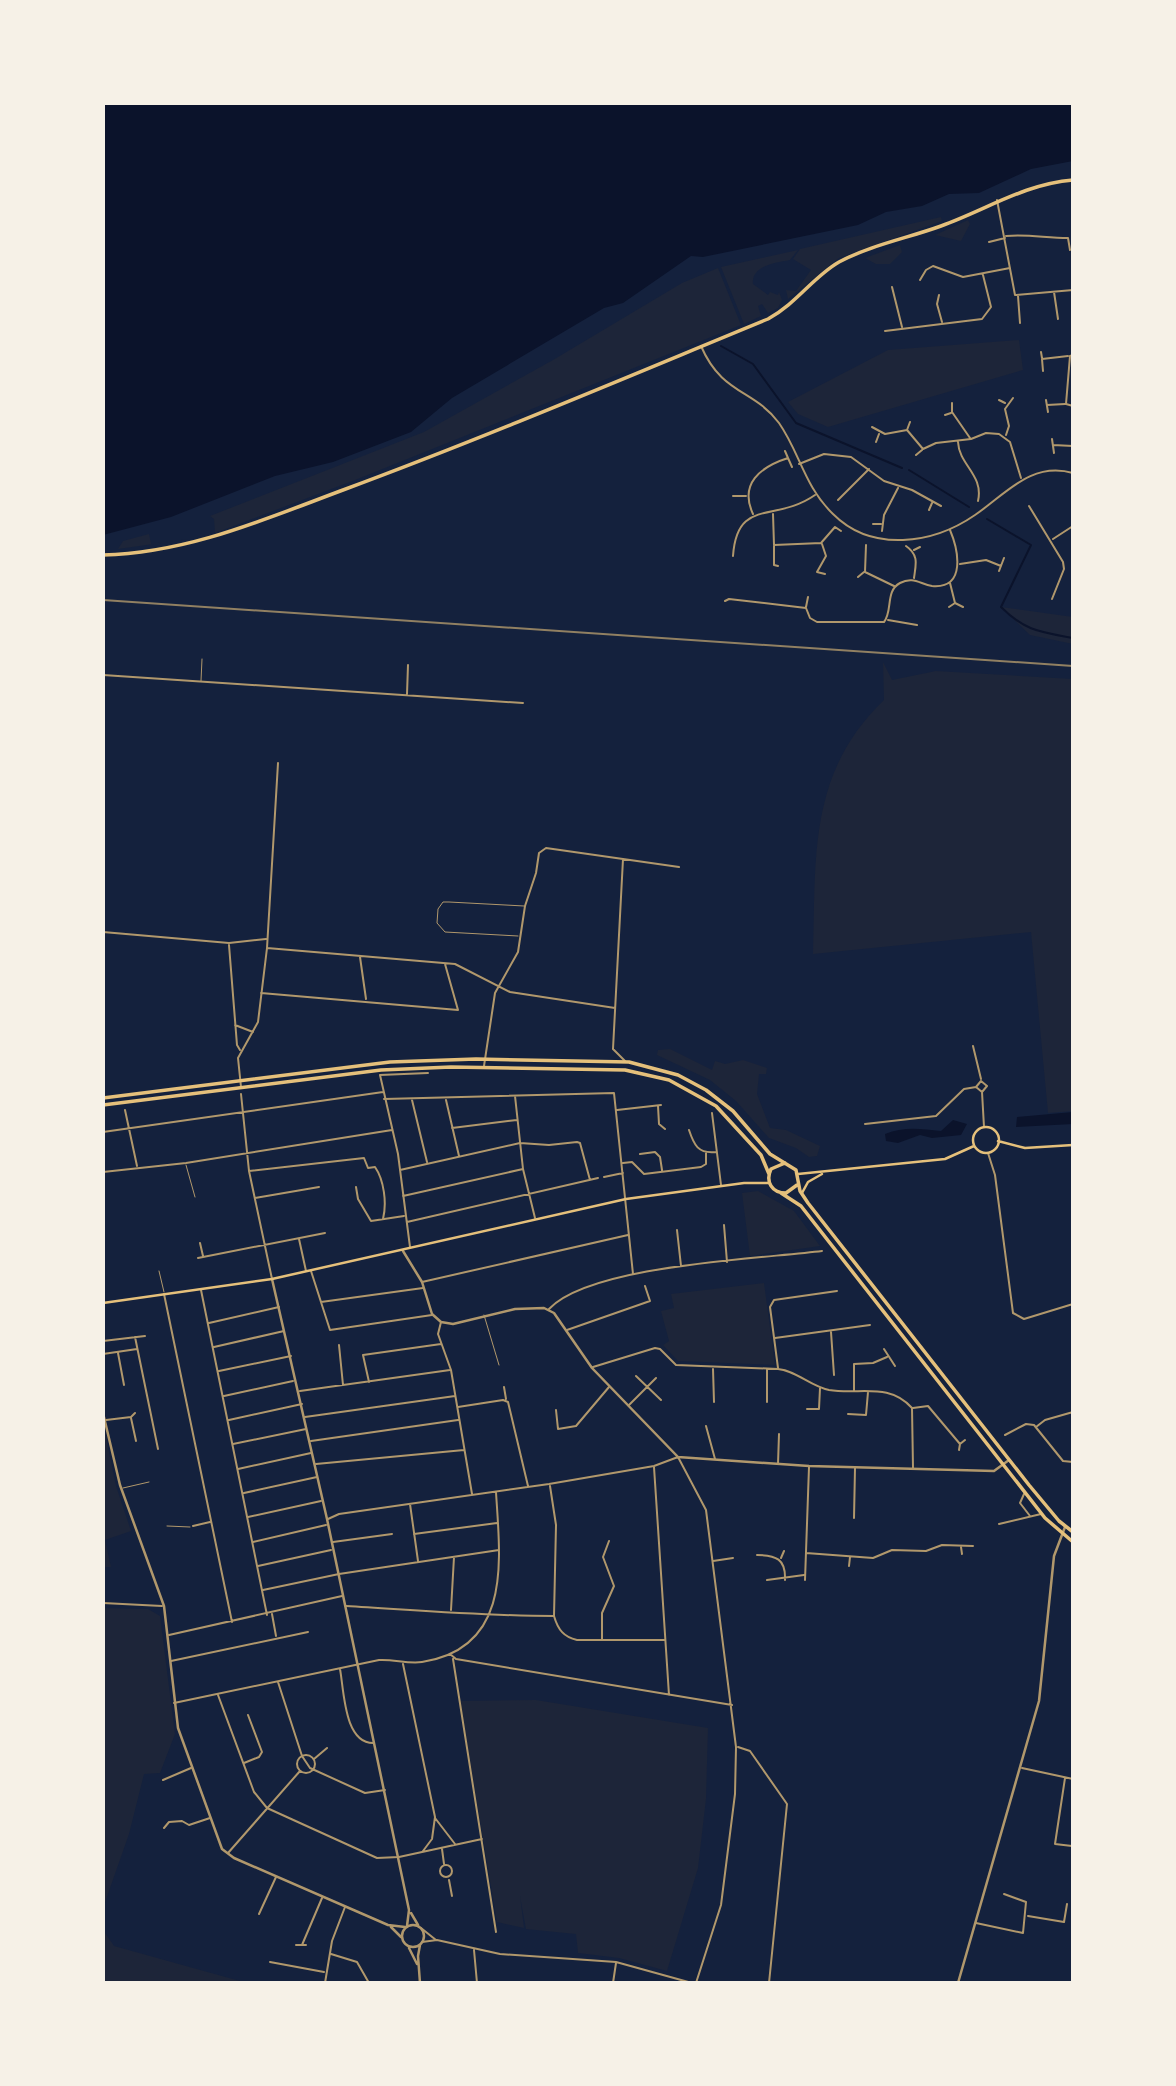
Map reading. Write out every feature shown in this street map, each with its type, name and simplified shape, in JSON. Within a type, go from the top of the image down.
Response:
[{"type":"main road","points":[[103,556],[215,537],[405,467],[782,311],[823,274],[848,258],[947,224],[997,200],[1039,186],[1073,180]]},
{"type":"main road","points":[[103,1098],[390,1062],[485,1059],[629,1062],[678,1075],[706,1090],[733,1111],[770,1154],[793,1166],[798,1174],[802,1194],[1010,1460],[1065,1527],[1073,1532]]},
{"type":"main road","points":[[103,1105],[381,1070],[484,1067],[625,1070],[669,1080],[704,1097],[726,1114],[762,1156],[769,1174],[769,1183]]},
{"type":"main road","points":[[984,1127],[994,1130],[999,1141],[996,1148],[988,1153],[974,1146],[974,1134],[984,1127]]},
{"type":"main road","points":[[999,1141],[1025,1148],[1073,1145]]},
{"type":"main road","points":[[798,1174],[945,1159],[974,1146]]},
{"type":"main road","points":[[769,1174],[775,1166],[785,1163]]},
{"type":"main road","points":[[802,1194],[808,1182],[825,1172]]},
{"type":"main road","points":[[103,1303],[272,1279],[626,1199],[721,1186],[769,1183],[801,1206],[1044,1516],[1061,1535],[1073,1542]]},
{"type":"main road","points":[[781,1193],[791,1191],[798,1183]]},
{"type":"street","points":[[997,200],[1015,295],[1018,295],[1020,323]]},
{"type":"street","points":[[989,242],[1033,234],[1044,238],[1068,238],[1070,250]]},
{"type":"street","points":[[920,280],[926,270],[933,266],[963,277],[1011,268]]},
{"type":"street","points":[[885,331],[978,320],[987,316],[990,307],[983,275]]},
{"type":"street","points":[[892,287],[902,328]]},
{"type":"street","points":[[1018,295],[1073,290]]},
{"type":"street","points":[[1054,291],[1058,319]]},
{"type":"street","points":[[939,295],[937,304],[942,323]]},
{"type":"street","points":[[701,346],[719,377],[768,411],[779,423],[798,465],[816,494],[845,524],[868,537],[906,540],[950,529],[977,514],[1022,479],[1042,471],[1073,473]]},
{"type":"street","points":[[1041,352],[1043,371]]},
{"type":"street","points":[[1042,359],[1071,356],[1066,404]]},
{"type":"street","points":[[1006,403],[1013,398]]},
{"type":"street","points":[[999,400],[1006,403]]},
{"type":"street","points":[[1046,400],[1048,412]]},
{"type":"street","points":[[952,403],[953,412],[971,439]]},
{"type":"street","points":[[1005,436],[1009,426],[1006,403]]},
{"type":"street","points":[[1047,405],[1073,406]]},
{"type":"street","points":[[945,415],[953,412]]},
{"type":"street","points":[[907,430],[910,422]]},
{"type":"street","points":[[872,427],[879,433],[907,430]]},
{"type":"street","points":[[907,430],[923,449]]},
{"type":"street","points":[[916,455],[936,443],[971,439],[990,432],[1005,436],[1014,449],[1022,479]]},
{"type":"street","points":[[877,442],[879,433]]},
{"type":"street","points":[[1052,439],[1054,453]]},
{"type":"street","points":[[958,441],[959,452],[974,472],[980,492],[978,500]]},
{"type":"street","points":[[1053,445],[1073,446]]},
{"type":"street","points":[[785,451],[792,467]]},
{"type":"street","points":[[798,465],[824,454],[835,453],[857,459],[884,481],[912,490],[941,506]]},
{"type":"street","points":[[753,515],[747,496],[759,471],[788,458]]},
{"type":"street","points":[[838,500],[855,486],[869,468]]},
{"type":"street","points":[[882,531],[881,524],[899,487]]},
{"type":"street","points":[[980,492],[988,492]]},
{"type":"street","points":[[733,556],[734,535],[739,525],[753,515],[799,506],[816,494]]},
{"type":"street","points":[[733,496],[747,496]]},
{"type":"street","points":[[929,510],[933,502]]},
{"type":"street","points":[[1029,506],[1052,540],[1064,569],[1052,599]]},
{"type":"street","points":[[773,513],[774,565],[778,566]]},
{"type":"street","points":[[873,524],[881,524]]},
{"type":"street","points":[[1052,540],[1073,526]]},
{"type":"street","points":[[774,545],[821,543],[835,527],[841,531]]},
{"type":"street","points":[[895,587],[913,579],[932,586],[949,582],[959,565],[950,529]]},
{"type":"street","points":[[821,543],[826,556],[817,572],[825,574]]},
{"type":"street","points":[[865,572],[866,545]]},
{"type":"street","points":[[906,546],[913,551],[916,563],[913,579]]},
{"type":"street","points":[[913,551],[920,547]]},
{"type":"street","points":[[999,572],[1004,558]]},
{"type":"street","points":[[959,565],[986,560],[1001,566]]},
{"type":"street","points":[[858,577],[865,572]]},
{"type":"street","points":[[865,572],[895,587]]},
{"type":"street","points":[[949,582],[955,603],[963,607]]},
{"type":"street","points":[[887,619],[895,587]]},
{"type":"street","points":[[808,597],[806,608],[810,618],[817,622],[878,624],[887,619],[917,625]]},
{"type":"street","points":[[725,601],[729,599],[806,608]]},
{"type":"street","points":[[949,607],[955,603]]},
{"type":"street","points":[[407,695],[408,665]]},
{"type":"street","points":[[103,675],[523,703]]},
{"type":"street","points":[[240,1051],[258,1022],[268,939],[278,763]]},
{"type":"street","points":[[484,1067],[497,987],[518,952],[524,906],[536,873],[539,853],[546,848],[679,867]]},
{"type":"street","points":[[623,858],[613,1049],[629,1062]]},
{"type":"street","points":[[103,933],[229,943],[268,939]]},
{"type":"street","points":[[229,943],[241,1088]]},
{"type":"street","points":[[267,948],[463,966],[510,992],[615,1008]]},
{"type":"street","points":[[359,956],[366,1002]]},
{"type":"street","points":[[261,993],[458,1010],[444,963]]},
{"type":"street","points":[[234,1024],[253,1032]]},
{"type":"street","points":[[973,1046],[981,1081],[986,1086],[982,1092],[984,1127]]},
{"type":"street","points":[[411,1248],[392,1130],[380,1075],[428,1073]]},
{"type":"street","points":[[976,1087],[981,1081]]},
{"type":"street","points":[[865,1124],[936,1116],[964,1088],[976,1087],[982,1092]]},
{"type":"street","points":[[103,1132],[383,1092]]},
{"type":"street","points":[[384,1100],[614,1093],[633,1274]]},
{"type":"street","points":[[241,1094],[249,1171],[318,1476],[409,1909],[424,1934],[418,1967],[420,1983]]},
{"type":"street","points":[[515,1096],[523,1169],[535,1219]]},
{"type":"street","points":[[445,1098],[459,1157]]},
{"type":"street","points":[[412,1099],[428,1164]]},
{"type":"street","points":[[615,1110],[659,1105],[659,1124],[665,1129]]},
{"type":"street","points":[[125,1110],[137,1167]]},
{"type":"street","points":[[712,1113],[721,1186]]},
{"type":"street","points":[[452,1128],[517,1120]]},
{"type":"street","points":[[103,1172],[186,1163],[392,1130]]},
{"type":"street","points":[[689,1130],[695,1147],[705,1153],[716,1152]]},
{"type":"street","points":[[399,1170],[520,1143],[580,1143],[590,1180]]},
{"type":"street","points":[[640,1154],[655,1152],[660,1157],[663,1171]]},
{"type":"street","points":[[622,1164],[632,1162],[643,1174],[704,1166],[705,1153]]},
{"type":"street","points":[[988,1153],[995,1175],[1013,1313],[1024,1319],[1073,1304]]},
{"type":"street","points":[[249,1171],[364,1158],[368,1168],[377,1168],[386,1202],[383,1219]]},
{"type":"street","points":[[402,1196],[523,1169]]},
{"type":"street","points":[[604,1177],[623,1173]]},
{"type":"street","points":[[406,1223],[598,1178]]},
{"type":"street","points":[[255,1198],[319,1187]]},
{"type":"street","points":[[356,1187],[358,1199],[371,1221],[405,1216]]},
{"type":"street","points":[[724,1225],[727,1263]]},
{"type":"street","points":[[677,1230],[681,1267]]},
{"type":"street","points":[[198,1258],[325,1233]]},
{"type":"street","points":[[422,1282],[629,1235]]},
{"type":"street","points":[[299,1238],[332,1330],[432,1314]]},
{"type":"street","points":[[200,1243],[203,1257]]},
{"type":"street","points":[[403,1251],[422,1282],[432,1314],[441,1322],[453,1324],[515,1308],[549,1310],[573,1291],[633,1274],[822,1251]]},
{"type":"street","points":[[566,1331],[650,1301],[645,1286]]},
{"type":"street","points":[[321,1302],[424,1288]]},
{"type":"street","points":[[201,1289],[267,1615]]},
{"type":"street","points":[[778,1368],[770,1307],[774,1300],[837,1291]]},
{"type":"street","points":[[164,1294],[232,1622]]},
{"type":"street","points":[[208,1323],[279,1307]]},
{"type":"street","points":[[103,1413],[121,1488],[164,1606],[178,1728],[227,1854],[388,1925],[420,1927],[437,1940],[474,1950],[616,1962],[694,1983],[721,1905],[735,1794],[736,1746],[704,1503],[678,1457],[592,1368],[549,1310]]},
{"type":"street","points":[[441,1322],[438,1334],[451,1370],[472,1495]]},
{"type":"street","points":[[774,1338],[870,1325]]},
{"type":"street","points":[[213,1347],[285,1331]]},
{"type":"street","points":[[831,1331],[834,1375]]},
{"type":"street","points":[[103,1341],[145,1336]]},
{"type":"street","points":[[135,1337],[158,1449]]},
{"type":"street","points":[[369,1382],[363,1355],[442,1344]]},
{"type":"street","points":[[339,1345],[343,1385]]},
{"type":"street","points":[[592,1368],[655,1348],[660,1349],[676,1365],[778,1368],[791,1371],[820,1387],[893,1392],[912,1408],[913,1469]]},
{"type":"street","points":[[103,1354],[137,1349]]},
{"type":"street","points":[[884,1349],[895,1366]]},
{"type":"street","points":[[117,1352],[124,1385]]},
{"type":"street","points":[[218,1372],[291,1356]]},
{"type":"street","points":[[854,1390],[854,1364],[873,1363],[887,1357]]},
{"type":"street","points":[[829,1365],[834,1365]]},
{"type":"street","points":[[713,1367],[713,1402]]},
{"type":"street","points":[[766,1402],[767,1368]]},
{"type":"street","points":[[299,1391],[451,1370]]},
{"type":"street","points":[[636,1376],[661,1400]]},
{"type":"street","points":[[628,1406],[656,1377]]},
{"type":"street","points":[[223,1396],[296,1380]]},
{"type":"street","points":[[556,1410],[558,1429],[576,1426],[609,1386]]},
{"type":"street","points":[[504,1387],[528,1487]]},
{"type":"street","points":[[807,1409],[819,1409],[820,1387]]},
{"type":"street","points":[[848,1414],[866,1415],[868,1391]]},
{"type":"street","points":[[304,1417],[455,1396]]},
{"type":"street","points":[[457,1407],[506,1400]]},
{"type":"street","points":[[228,1420],[302,1404]]},
{"type":"street","points":[[912,1408],[926,1405],[960,1444]]},
{"type":"street","points":[[1036,1427],[1045,1420],[1073,1412]]},
{"type":"street","points":[[105,1421],[131,1417],[135,1413]]},
{"type":"street","points":[[131,1417],[136,1441]]},
{"type":"street","points":[[310,1441],[459,1420]]},
{"type":"street","points":[[1005,1435],[1026,1424],[1036,1427],[1063,1461],[1073,1462]]},
{"type":"street","points":[[706,1426],[715,1460]]},
{"type":"street","points":[[233,1444],[307,1428]]},
{"type":"street","points":[[1014,1430],[1017,1436]]},
{"type":"street","points":[[778,1464],[779,1434]]},
{"type":"street","points":[[959,1450],[960,1444],[965,1440]]},
{"type":"street","points":[[315,1464],[464,1450]]},
{"type":"street","points":[[237,1469],[312,1452]]},
{"type":"street","points":[[327,1520],[339,1514],[549,1485],[654,1466],[678,1457],[810,1466],[995,1471],[1010,1460]]},
{"type":"street","points":[[654,1466],[669,1696]]},
{"type":"street","points":[[805,1580],[810,1466]]},
{"type":"street","points":[[854,1518],[855,1467]]},
{"type":"street","points":[[242,1493],[318,1476]]},
{"type":"street","points":[[549,1485],[556,1525],[554,1616],[566,1637],[665,1640]]},
{"type":"street","points":[[1025,1491],[1020,1503],[1030,1517]]},
{"type":"street","points":[[174,1703],[384,1659],[402,1663],[430,1661],[450,1653],[478,1632],[489,1616],[500,1576],[496,1492]]},
{"type":"street","points":[[247,1518],[323,1501]]},
{"type":"street","points":[[410,1504],[419,1562]]},
{"type":"street","points":[[999,1524],[1044,1516]]},
{"type":"street","points":[[192,1527],[211,1522]]},
{"type":"street","points":[[414,1534],[498,1523]]},
{"type":"street","points":[[252,1542],[328,1525]]},
{"type":"street","points":[[958,1983],[1022,1768],[1041,1693],[1054,1556],[1065,1527]]},
{"type":"street","points":[[332,1542],[392,1534]]},
{"type":"street","points":[[602,1640],[601,1613],[614,1586],[603,1561],[604,1549],[609,1541]]},
{"type":"street","points":[[807,1553],[873,1558],[892,1550],[926,1551],[942,1545],[973,1545]]},
{"type":"street","points":[[961,1546],[962,1554]]},
{"type":"street","points":[[257,1566],[333,1549]]},
{"type":"street","points":[[604,1549],[611,1552]]},
{"type":"street","points":[[262,1591],[339,1574],[500,1550]]},
{"type":"street","points":[[783,1551],[781,1559],[785,1580]]},
{"type":"street","points":[[757,1555],[775,1555],[781,1559]]},
{"type":"street","points":[[849,1566],[850,1556]]},
{"type":"street","points":[[451,1612],[454,1557]]},
{"type":"street","points":[[712,1562],[733,1558]]},
{"type":"street","points":[[767,1580],[785,1580],[806,1575]]},
{"type":"street","points":[[169,1635],[343,1596]]},
{"type":"street","points":[[103,1604],[164,1606]]},
{"type":"street","points":[[346,1606],[489,1616],[554,1616]]},
{"type":"street","points":[[272,1613],[276,1637]]},
{"type":"street","points":[[170,1662],[308,1632]]},
{"type":"street","points":[[450,1653],[453,1658],[496,1932]]},
{"type":"street","points":[[453,1658],[732,1705]]},
{"type":"street","points":[[402,1663],[435,1817],[445,1835],[456,1845]]},
{"type":"street","points":[[340,1668],[353,1730],[363,1741],[375,1743]]},
{"type":"street","points":[[277,1681],[302,1756],[313,1770],[365,1793],[385,1790]]},
{"type":"street","points":[[217,1694],[254,1792],[267,1808],[377,1858],[399,1857],[482,1839]]},
{"type":"street","points":[[243,1763],[259,1757],[262,1752],[248,1715]]},
{"type":"street","points":[[736,1746],[750,1751],[787,1804],[769,1983]]},
{"type":"street","points":[[313,1759],[327,1748]]},
{"type":"street","points":[[302,1756],[313,1759]]},
{"type":"street","points":[[300,1771],[298,1764],[302,1756]]},
{"type":"street","points":[[313,1759],[313,1770]]},
{"type":"street","points":[[163,1780],[192,1768]]},
{"type":"street","points":[[1022,1768],[1073,1779]]},
{"type":"street","points":[[300,1771],[306,1773],[313,1770]]},
{"type":"street","points":[[227,1854],[300,1771]]},
{"type":"street","points":[[1065,1778],[1055,1844],[1072,1846]]},
{"type":"street","points":[[422,1852],[432,1839],[435,1817]]},
{"type":"street","points":[[164,1828],[169,1822],[181,1821],[189,1825],[211,1818]]},
{"type":"street","points":[[441,1848],[444,1864],[442,1874],[448,1878],[452,1896]]},
{"type":"street","points":[[444,1864],[451,1866],[452,1875],[448,1878]]},
{"type":"street","points":[[260,1914],[276,1876]]},
{"type":"street","points":[[975,1923],[1023,1933],[1028,1906],[1024,1899],[1004,1894]]},
{"type":"street","points":[[302,1945],[322,1896]]},
{"type":"street","points":[[1027,1916],[1064,1922],[1067,1904]]},
{"type":"street","points":[[325,1983],[329,1954],[345,1906]]},
{"type":"street","points":[[402,1939],[409,1909]]},
{"type":"street","points":[[388,1925],[402,1939],[418,1967]]},
{"type":"street","points":[[406,1945],[412,1947],[437,1940]]},
{"type":"street","points":[[296,1945],[306,1945]]},
{"type":"street","points":[[474,1950],[477,1983]]},
{"type":"street","points":[[329,1954],[356,1962],[369,1983]]},
{"type":"street","points":[[271,1962],[326,1972]]},
{"type":"street","points":[[613,1983],[616,1962]]},
{"type":"lane","points":[[201,682],[202,659]]},
{"type":"lane","points":[[520,936],[445,932],[437,923],[438,909],[443,902],[524,906]]},
{"type":"lane","points":[[186,1163],[195,1197]]},
{"type":"lane","points":[[159,1270],[164,1294]]},
{"type":"lane","points":[[484,1315],[499,1365]]},
{"type":"lane","points":[[121,1488],[149,1482]]},
{"type":"lane","points":[[167,1526],[192,1527]]},
{"type":"shaded area","points":[[103,103],[1073,103],[1073,161],[1031,169],[979,193],[949,194],[922,206],[886,212],[858,225],[703,257],[691,256],[623,303],[604,308],[452,398],[411,432],[333,462],[275,476],[171,517],[103,535]]},
{"type":"shaded area","points":[[941,217],[942,221],[839,258],[788,299],[786,290],[796,291],[811,270],[793,259],[800,249]]},
{"type":"shaded area","points":[[968,220],[970,224],[961,241],[935,235]]},
{"type":"shaded area","points":[[900,245],[902,252],[890,264],[876,264],[865,258]]},
{"type":"shaded area","points":[[798,250],[790,260],[765,266],[756,273],[753,284],[768,295],[770,292],[778,295],[779,292],[782,300],[778,308],[768,313],[762,304],[758,306],[761,316],[744,324],[721,267]]},
{"type":"shaded area","points":[[718,268],[741,325],[355,480],[215,533],[214,519],[210,516],[424,432],[553,360],[682,283]]},
{"type":"shaded area","points":[[1019,340],[1023,370],[828,427],[798,414],[788,402],[888,350]]},
{"type":"shaded area","points":[[149,534],[151,544],[189,539],[118,549],[123,541]]},
{"type":"shaded area","points":[[1001,607],[1073,617],[1073,644],[1030,635]]},
{"type":"shaded area","points":[[883,662],[892,680],[936,671],[1073,679],[1073,1111],[1048,1113],[1031,932],[813,954],[815,883],[821,818],[841,757],[859,728],[884,700]]},
{"type":"shaded area","points":[[670,1049],[712,1070],[715,1061],[725,1064],[743,1060],[767,1068],[766,1074],[759,1074],[757,1094],[770,1128],[786,1130],[820,1146],[817,1156],[809,1157],[796,1148],[769,1138],[736,1101],[710,1080],[657,1055],[658,1050]]},
{"type":"shaded area","points":[[1073,1112],[1073,1124],[1016,1127],[1017,1117]]},
{"type":"shaded area","points":[[953,1120],[967,1124],[961,1135],[932,1138],[920,1135],[898,1143],[886,1141],[885,1134],[892,1131],[941,1131]]},
{"type":"shaded area","points":[[758,1191],[794,1211],[820,1246],[750,1256],[742,1193]]},
{"type":"shaded area","points":[[764,1283],[775,1365],[678,1361],[663,1345],[669,1341],[661,1311],[674,1308],[671,1294]]},
{"type":"shaded area","points":[[103,1423],[116,1486],[131,1531],[105,1540],[111,1567],[103,1567]]},
{"type":"shaded area","points":[[103,1608],[148,1609],[160,1616],[175,1734],[160,1773],[144,1774],[129,1834],[103,1908]]},
{"type":"shaded area","points":[[536,1700],[708,1728],[706,1799],[698,1868],[667,1971],[619,1958],[578,1953],[576,1934],[526,1929],[520,1896],[524,1928],[497,1922],[460,1701]]},
{"type":"shaded area","points":[[103,1930],[114,1946],[247,1983],[103,1983]]},
{"type":"waterway","points":[[721,346],[753,364],[796,423],[902,468]]},
{"type":"waterway","points":[[909,470],[969,507]]},
{"type":"waterway","points":[[987,519],[1031,545],[1001,607],[1026,626],[1073,638]]},
{"type":"railway","points":[[103,600],[1073,666]]}]
